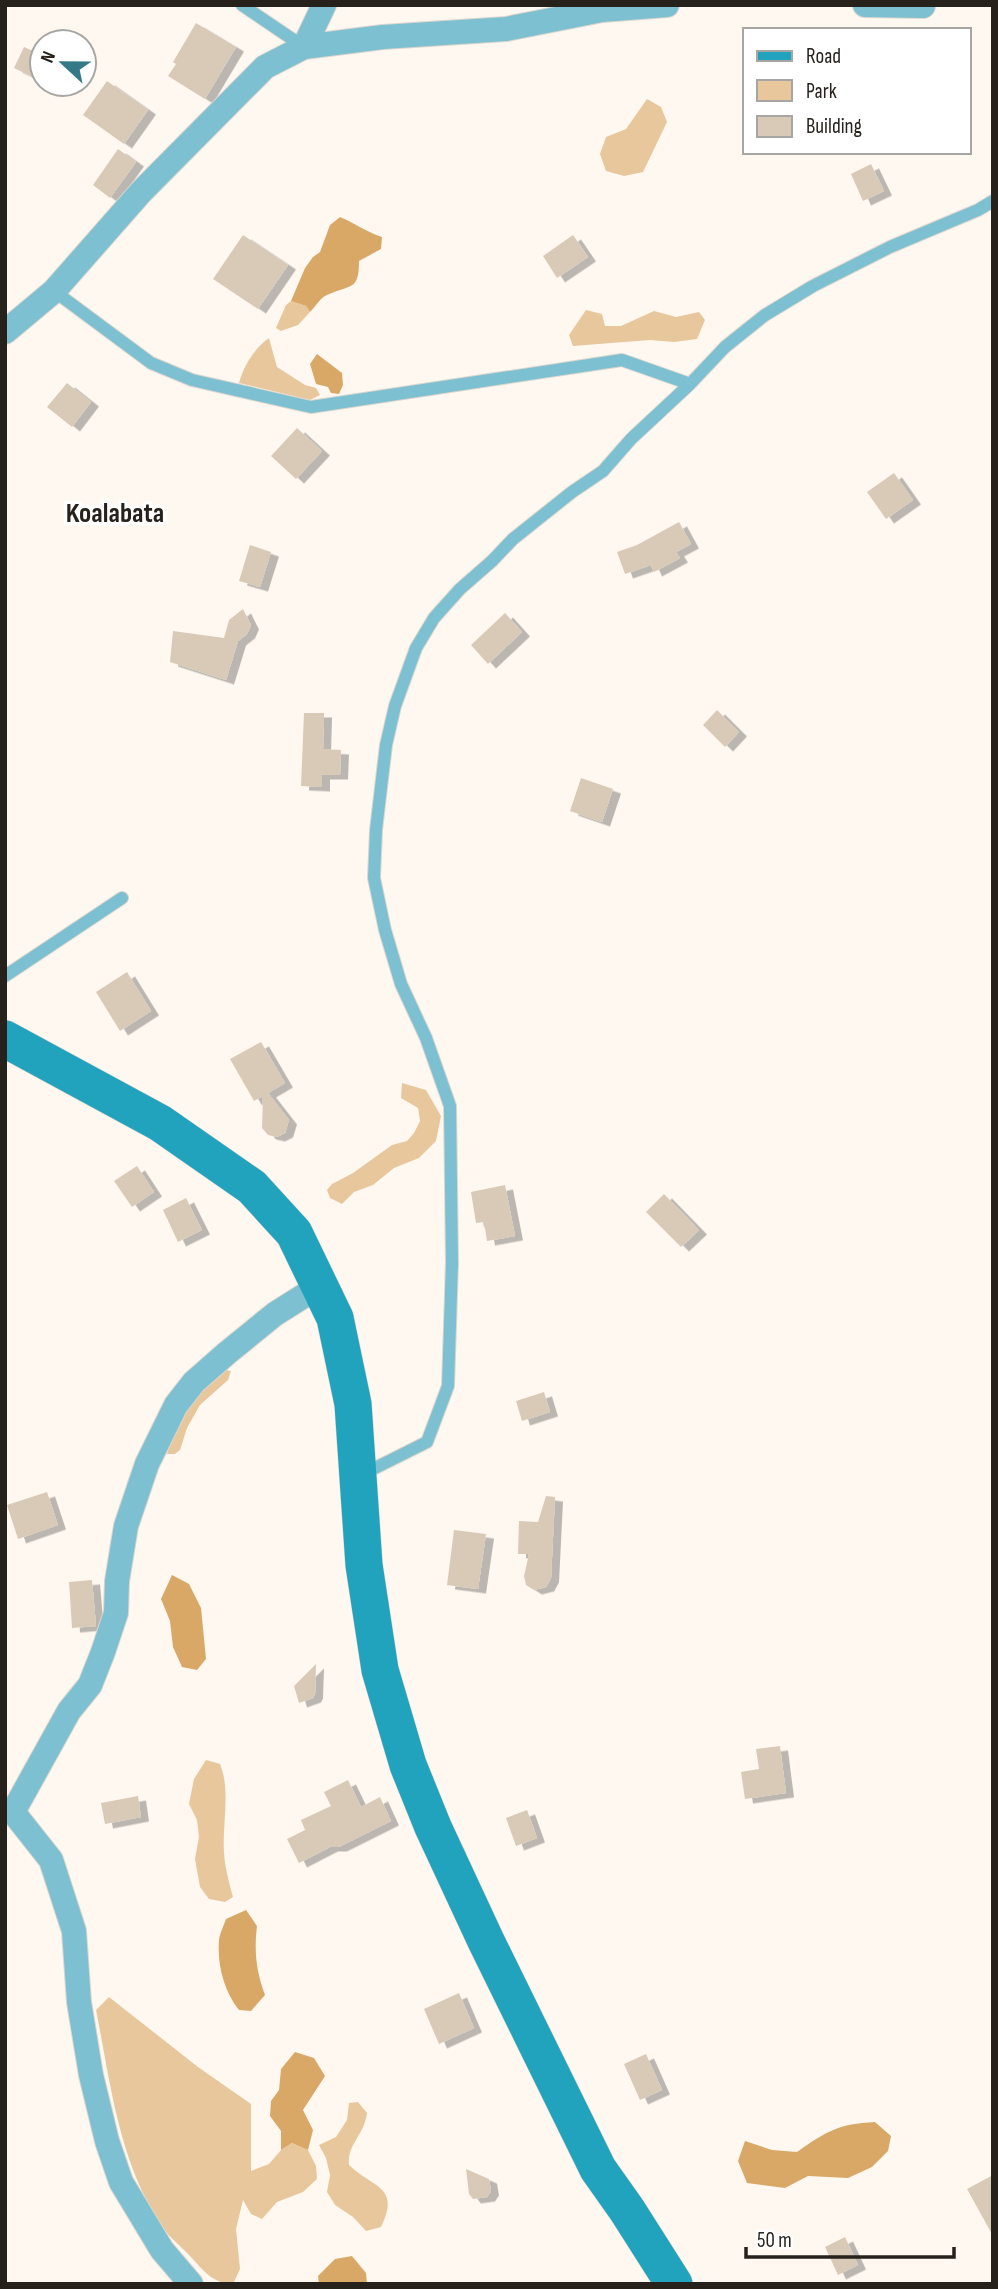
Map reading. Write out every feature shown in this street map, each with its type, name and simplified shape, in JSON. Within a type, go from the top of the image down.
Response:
[{"type":"street","points":[[304,47],[324,5]]},
{"type":"street","points":[[5,332],[54,291],[141,192],[265,67],[304,47],[383,37],[506,29],[602,10],[667,5]]},
{"type":"street","points":[[865,5],[923,6]]},
{"type":"street","points":[[5,1039],[160,1123],[252,1187],[294,1233],[335,1318],[353,1404],[364,1565],[380,1670],[408,1765],[433,1828],[474,1916],[598,2169],[674,2284]]},
{"type":"street","points":[[191,2284],[162,2249],[121,2182],[90,2075],[79,2001],[74,1931],[51,1860],[9,1815],[69,1711],[90,1685],[99,1663],[116,1613],[117,1581],[126,1526],[147,1464],[176,1405],[194,1382],[227,1353],[275,1314],[321,1285]]},
{"type":"lane","points":[[242,5],[304,47]]},
{"type":"lane","points":[[357,1477],[427,1442],[448,1386],[452,1263],[450,1106],[426,1038],[401,984],[385,930],[374,878],[376,830],[386,745],[395,706],[416,648],[434,618],[513,538],[603,471],[631,439],[690,384],[724,347],[765,314],[890,247],[978,210],[993,201]]},
{"type":"lane","points":[[54,291],[151,363],[192,380],[311,407],[622,360],[690,384]]},
{"type":"lane","points":[[5,976],[122,898]]},
{"type":"green space","points":[[647,99],[661,107],[667,122],[643,172],[624,176],[606,171],[600,154],[606,137],[626,129]]},
{"type":"green space","points":[[291,301],[306,306],[310,312],[298,325],[281,331],[276,328],[286,305]]},
{"type":"green space","points":[[586,310],[602,314],[605,326],[621,326],[654,311],[676,317],[699,312],[705,320],[697,339],[573,346],[569,335]]},
{"type":"green space","points":[[269,338],[277,367],[305,385],[316,388],[320,395],[310,400],[239,383],[250,358]]},
{"type":"green space","points":[[402,1083],[426,1090],[441,1116],[436,1141],[419,1158],[394,1168],[373,1185],[354,1192],[342,1204],[330,1198],[327,1190],[332,1184],[353,1173],[392,1145],[407,1141],[414,1133],[420,1121],[418,1108],[401,1098]]},
{"type":"green space","points":[[221,1369],[231,1371],[228,1380],[200,1405],[187,1428],[180,1450],[175,1454],[167,1454],[176,1422]]},
{"type":"green space","points":[[206,1760],[220,1764],[225,1785],[224,1853],[233,1897],[225,1902],[209,1899],[200,1887],[195,1859],[199,1837],[197,1820],[189,1804],[194,1779]]},
{"type":"green space","points":[[109,1997],[198,2067],[251,2104],[251,2171],[269,2164],[281,2150],[292,2143],[308,2150],[316,2166],[317,2179],[303,2192],[277,2202],[262,2219],[251,2214],[243,2200],[236,2229],[240,2269],[233,2284],[220,2282],[209,2275],[170,2236],[136,2178],[112,2095],[96,2010]]},
{"type":"green space","points":[[358,2102],[367,2113],[363,2128],[351,2151],[349,2165],[382,2189],[388,2203],[381,2227],[366,2231],[353,2217],[335,2205],[327,2192],[330,2175],[319,2145],[336,2137],[347,2120],[349,2103]]},
{"type":"shaded area","points":[[340,217],[382,237],[381,249],[359,261],[359,271],[352,286],[325,296],[310,312],[306,306],[291,301],[305,268],[320,252],[330,225]]},
{"type":"shaded area","points":[[317,354],[342,373],[343,385],[339,394],[331,393],[328,387],[316,384],[310,364]]},
{"type":"shaded area","points":[[172,1575],[189,1584],[201,1608],[206,1659],[197,1670],[182,1667],[173,1647],[170,1621],[161,1599]]},
{"type":"shaded area","points":[[246,1910],[257,1926],[256,1961],[265,1995],[251,2011],[239,2010],[229,1995],[220,1968],[219,1949],[226,1919]]},
{"type":"shaded area","points":[[295,2052],[314,2058],[325,2076],[303,2110],[313,2130],[308,2150],[292,2143],[281,2150],[281,2131],[270,2116],[271,2101],[279,2090],[281,2069]]},
{"type":"shaded area","points":[[875,2122],[891,2136],[888,2151],[872,2167],[848,2178],[808,2176],[785,2188],[747,2183],[738,2161],[745,2141],[772,2150],[797,2152],[833,2130]]},
{"type":"shaded area","points":[[352,2256],[366,2273],[367,2284],[319,2284],[318,2276],[335,2259]]},
{"type":"building","points":[[196,23],[236,47],[205,99],[168,76],[176,64],[173,62]]},
{"type":"building","points":[[24,47],[28,49],[28,75],[14,68]]},
{"type":"building","points":[[107,81],[148,110],[124,144],[83,115],[95,98],[98,98]]},
{"type":"building","points":[[118,149],[136,162],[110,198],[93,185]]},
{"type":"building","points":[[871,164],[884,191],[863,201],[851,174]]},
{"type":"building","points":[[243,235],[288,265],[258,309],[213,279]]},
{"type":"building","points":[[573,235],[588,257],[557,278],[543,256]]},
{"type":"building","points":[[67,383],[91,402],[72,427],[47,407]]},
{"type":"building","points":[[297,428],[322,451],[296,479],[271,456]]},
{"type":"building","points":[[894,473],[913,500],[886,519],[867,492]]},
{"type":"building","points":[[679,522],[691,544],[676,552],[680,558],[654,572],[651,565],[625,574],[617,552],[637,545]]},
{"type":"building","points":[[250,545],[271,552],[260,587],[239,581]]},
{"type":"building","points":[[243,609],[251,625],[247,634],[238,641],[226,680],[170,662],[173,631],[224,638],[229,620]]},
{"type":"building","points":[[505,613],[522,632],[488,664],[471,645]]},
{"type":"building","points":[[717,710],[739,732],[725,747],[703,725]]},
{"type":"building","points":[[304,713],[324,713],[323,749],[341,750],[340,775],[322,775],[322,787],[301,786]]},
{"type":"building","points":[[581,778],[613,789],[602,822],[570,811]]},
{"type":"building","points":[[127,972],[151,1011],[120,1031],[96,992]]},
{"type":"building","points":[[261,1042],[285,1083],[268,1093],[289,1120],[285,1133],[277,1137],[268,1135],[262,1128],[263,1096],[254,1101],[230,1059]]},
{"type":"building","points":[[137,1166],[154,1192],[132,1207],[114,1181]]},
{"type":"building","points":[[505,1185],[515,1236],[487,1241],[484,1222],[476,1223],[471,1192]]},
{"type":"building","points":[[664,1194],[699,1230],[681,1247],[646,1212]]},
{"type":"building","points":[[186,1198],[202,1230],[178,1242],[163,1210]]},
{"type":"building","points":[[544,1392],[550,1412],[522,1421],[516,1401]]},
{"type":"building","points":[[47,1492],[58,1525],[18,1539],[7,1505]]},
{"type":"building","points":[[546,1496],[555,1497],[551,1578],[546,1587],[534,1590],[526,1585],[524,1576],[529,1554],[518,1554],[519,1521],[538,1522]]},
{"type":"building","points":[[454,1530],[486,1534],[478,1589],[447,1585]]},
{"type":"building","points":[[92,1580],[96,1626],[72,1628],[69,1582]]},
{"type":"building","points":[[316,1664],[315,1694],[313,1698],[299,1703],[294,1686]]},
{"type":"building","points":[[780,1746],[786,1793],[745,1799],[741,1772],[759,1769],[756,1749]]},
{"type":"building","points":[[348,1780],[361,1807],[380,1797],[391,1821],[299,1863],[287,1839],[305,1830],[301,1820],[331,1806],[324,1792]]},
{"type":"building","points":[[138,1796],[141,1817],[105,1824],[101,1803]]},
{"type":"building","points":[[527,1810],[537,1838],[516,1846],[506,1818]]},
{"type":"building","points":[[459,1993],[474,2028],[439,2044],[424,2009]]},
{"type":"building","points":[[646,2054],[662,2090],[640,2100],[624,2064]]},
{"type":"building","points":[[466,2169],[489,2179],[491,2191],[487,2197],[473,2199],[469,2194]]},
{"type":"building","points":[[993,2175],[993,2236],[967,2189]]},
{"type":"building","points":[[845,2237],[858,2265],[838,2275],[825,2247]]},
{"type":"district","name":"Koalabata","points":[[115,513]]}]
